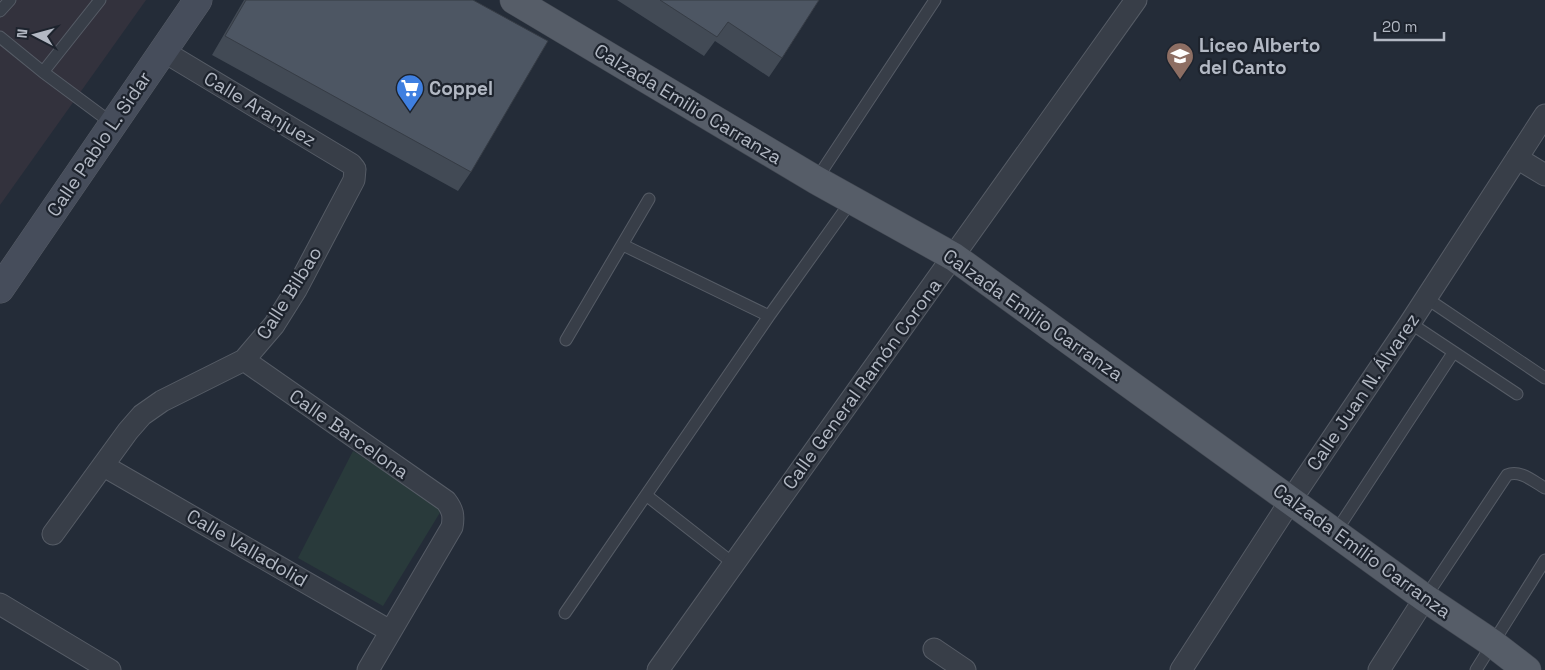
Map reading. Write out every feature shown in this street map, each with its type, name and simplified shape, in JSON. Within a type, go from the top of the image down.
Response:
[{"type":"main road","name":"Calzada Emilio Carranza","points":[[514,0],[816,180],[954,257],[1527,670]]},
{"type":"street","name":"Calle Pablo L. Sidar","points":[[0,289],[198,0]]},
{"type":"street","name":"Calle General Ramón Corona","points":[[658,670],[1136,0]]},
{"type":"street","name":"Calle Aranjuez","points":[[163,52],[351,164],[355,169]]},
{"type":"street","name":"Calle Juan N. Álvarez","points":[[1181,670],[1291,500],[1410,323],[1545,114]]},
{"type":"street","points":[[1517,158],[1545,176]]},
{"type":"street","name":"Calle Bilbao","points":[[53,534],[142,415],[162,401],[244,360],[274,325],[296,290],[354,180],[355,169]]},
{"type":"street","name":"Calle Barcelona","points":[[244,360],[446,501],[452,509],[454,518],[452,527],[390,631]]},
{"type":"street","name":"Calle Valladolid","points":[[104,466],[390,631]]},
{"type":"street","points":[[1380,670],[1425,598]]},
{"type":"street","points":[[0,604],[110,670]]},
{"type":"street","points":[[368,670],[390,631]]},
{"type":"street","points":[[934,649],[965,670]]},
{"type":"lane","points":[[0,11],[10,0]]},
{"type":"lane","points":[[43,72],[100,0]]},
{"type":"lane","points":[[816,180],[936,0]]},
{"type":"lane","points":[[0,38],[113,124]]},
{"type":"lane","points":[[566,340],[650,198]]},
{"type":"lane","points":[[565,613],[769,316],[853,200]]},
{"type":"lane","points":[[623,245],[769,316]]},
{"type":"lane","points":[[1426,298],[1545,378]]},
{"type":"lane","points":[[1410,323],[1517,394]]},
{"type":"lane","points":[[1335,533],[1453,353]]},
{"type":"lane","points":[[1425,598],[1507,475],[1512,472],[1520,474],[1545,488]]},
{"type":"lane","points":[[646,495],[734,564]]},
{"type":"lane","points":[[1476,670],[1545,560]]},
{"type":"shaded area","points":[[0,0],[146,0],[0,205]]},
{"type":"shaded area","points":[[353,451],[444,506],[383,606],[298,558]]},
{"type":"building","name":"Coppel","points":[[246,0],[473,0],[548,41],[471,172],[225,36]]},
{"type":"building","points":[[660,0],[819,0],[782,58],[728,22],[717,37]]},
{"type":"place","name":"Liceo Alberto del Canto","points":[[1180,80]]},
{"type":"place","name":"Coppel","points":[[410,112]]}]
